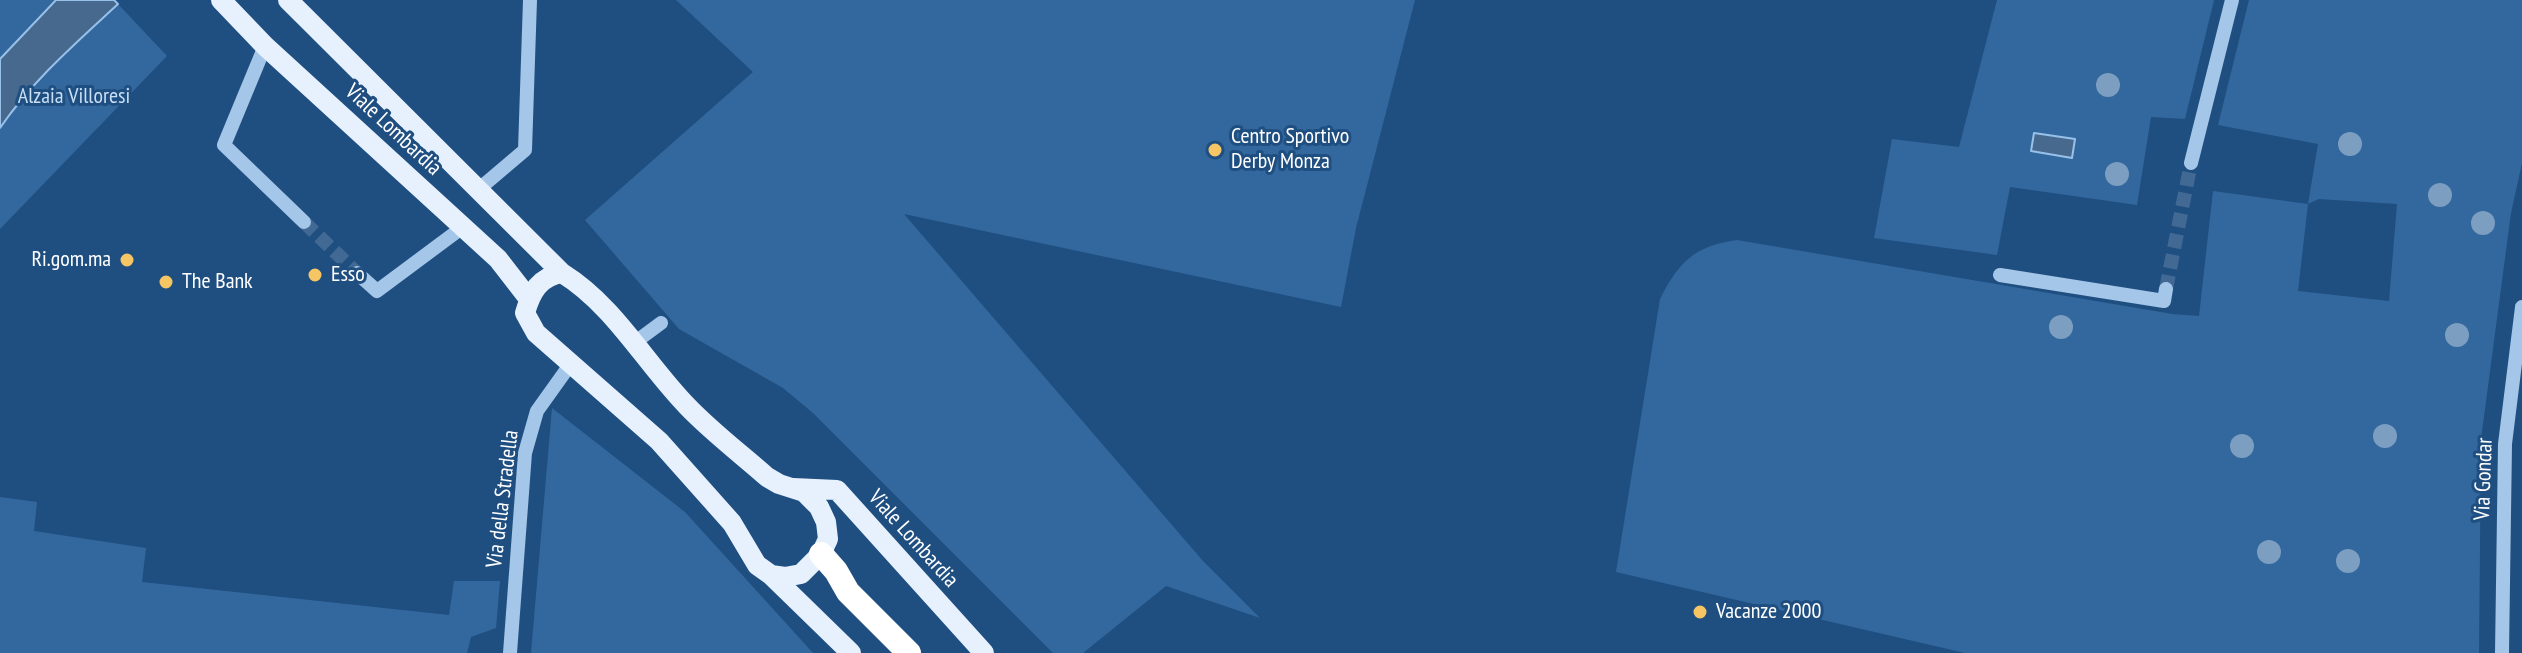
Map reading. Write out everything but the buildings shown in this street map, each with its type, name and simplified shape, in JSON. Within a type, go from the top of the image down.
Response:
[{"type":"highway","points":[[821,554],[848,592],[909,653]]},
{"type":"main road","name":"Viale Lombardia","points":[[221,0],[265,46],[498,259],[529,299],[525,313],[536,333],[659,441],[732,523],[757,565],[851,653]]},
{"type":"main road","name":"Viale Lombardia","points":[[288,0],[562,273],[600,303],[688,407],[767,477],[804,492],[819,507],[826,522],[828,539],[821,554]]},
{"type":"main road","points":[[529,299],[543,280],[562,273]]},
{"type":"main road","name":"Viale Lombardia","points":[[793,488],[837,490],[984,653]]},
{"type":"main road","points":[[771,575],[785,577],[801,574],[821,554]]},
{"type":"street","points":[[479,189],[525,150],[530,0]]},
{"type":"street","points":[[2191,163],[2232,0]]},
{"type":"street","points":[[265,46],[224,145],[304,222]]},
{"type":"street","points":[[357,273],[377,291],[463,227]]},
{"type":"street","points":[[2000,275],[2164,301],[2166,289]]},
{"type":"street","name":"Via Gondar","points":[[2502,653],[2505,444],[2522,307]]},
{"type":"street","points":[[634,343],[661,323]]},
{"type":"street","name":"Via della Stradella","points":[[510,653],[525,453],[537,411],[572,362]]},
{"type":"street","points":[[2505,444],[2522,447]]},
{"type":"green space","name":"Alzaia Villoresi","points":[[0,0],[56,0],[0,59]]},
{"type":"green space","points":[[676,0],[1415,0],[1356,228],[1341,307],[904,214],[1203,561],[1260,618],[1166,586],[1083,653],[1053,653],[813,413],[783,388],[679,329],[585,220],[753,72]]},
{"type":"green space","points":[[1997,0],[2214,0],[2185,119],[2151,117],[2137,205],[2010,187],[1997,255],[1874,238],[1892,139],[1959,147]]},
{"type":"green space","points":[[2249,0],[2522,0],[2522,163],[2511,213],[2481,439],[2479,653],[1965,653],[1616,572],[1660,299],[1674,275],[1690,258],[1710,247],[1737,240],[2172,314],[2199,316],[2213,191],[2308,204],[2318,144],[2218,125]],"holes":[[[2319,199],[2397,204],[2389,301],[2298,291],[2308,204]]]},
{"type":"green space","name":"Alzaia Villoresi","points":[[118,4],[167,56],[0,229],[0,128],[16,104],[48,69]]},
{"type":"green space","points":[[552,408],[685,512],[813,653],[531,653]]},
{"type":"green space","points":[[0,497],[37,502],[34,531],[146,548],[142,582],[449,615],[454,581],[500,581],[496,628],[471,637],[467,653],[0,653]]},
{"type":"shaded area","points":[[56,0],[114,0],[118,4],[41,78],[0,128],[0,59]]},
{"type":"shaded area","points":[[2034,133],[2075,139],[2072,158],[2031,151]]},
{"type":"tunnel","points":[[2166,289],[2191,163]]},
{"type":"tunnel","points":[[304,222],[357,273]]},
{"type":"place","name":"Centro Sportivo Derby Monza","points":[[1215,150]]},
{"type":"place","name":"Ri.gom.ma","points":[[127,260]]},
{"type":"place","name":"Esso","points":[[315,275]]},
{"type":"place","name":"The Bank","points":[[166,282]]},
{"type":"place","name":"Vacanze 2000","points":[[1700,612]]}]
